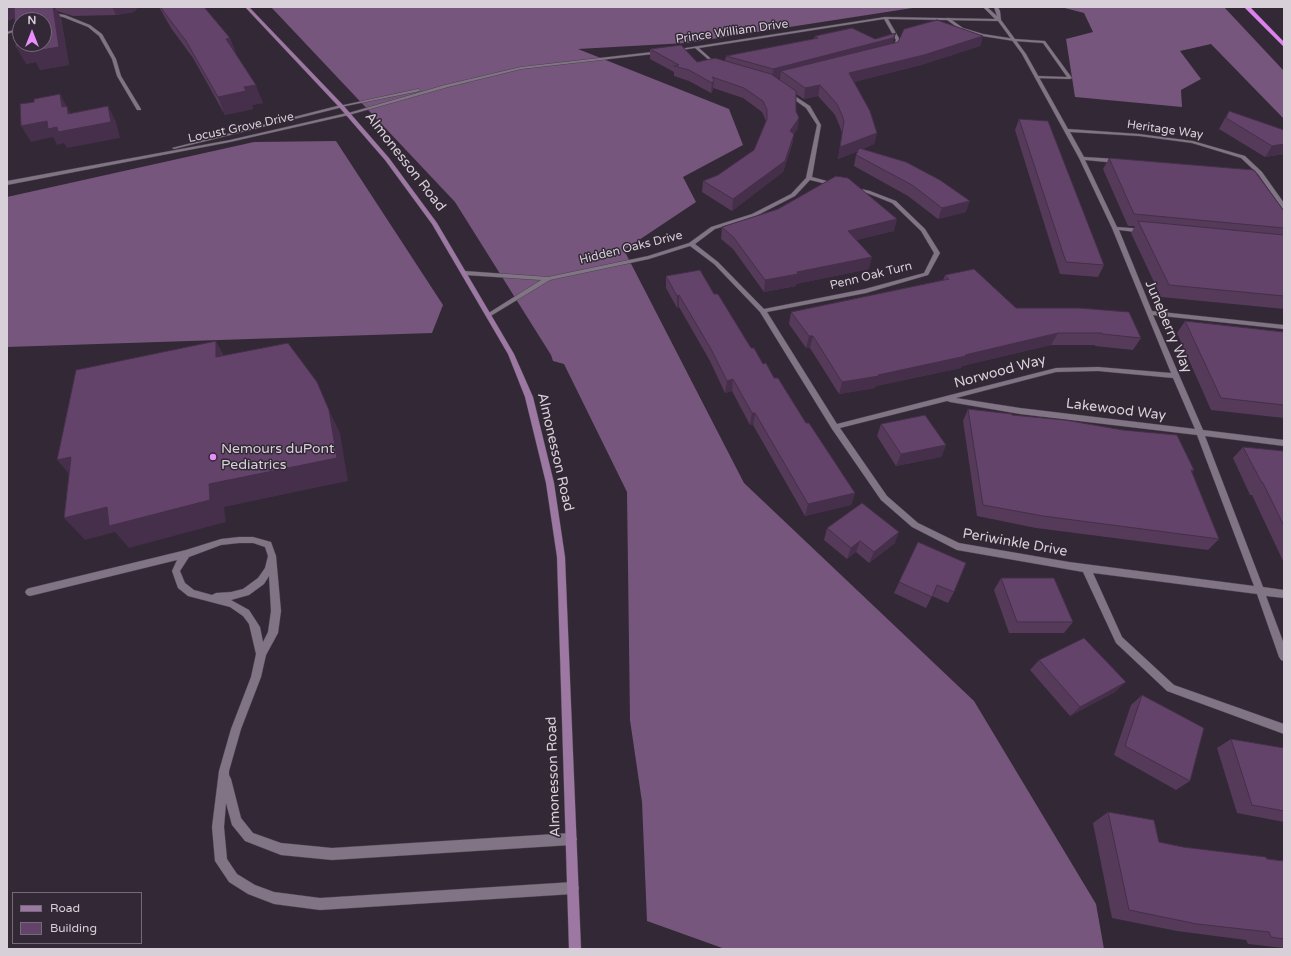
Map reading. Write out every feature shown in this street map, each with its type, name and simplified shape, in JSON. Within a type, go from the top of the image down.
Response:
[{"type":"highway","points":[[1246,7],[1284,45]]},
{"type":"main road","name":"Almonesson Road","points":[[247,7],[341,106],[387,159],[435,224],[511,354],[529,397],[551,490],[561,557],[575,949]]},
{"type":"street","name":"Juneberry Way","points":[[985,7],[988,12],[999,20],[1024,54],[1082,158],[1115,228],[1200,433],[1284,657]]},
{"type":"street","name":"Juneberry Way","points":[[996,7],[999,20]]},
{"type":"street","points":[[52,14],[59,14],[89,26],[101,35],[114,59],[119,76],[139,109]]},
{"type":"street","points":[[54,18],[59,14]]},
{"type":"street","name":"Prince William Drive","points":[[347,114],[447,86],[521,68],[697,48],[885,18],[999,20]]},
{"type":"street","points":[[885,18],[898,40],[894,50],[888,52]]},
{"type":"street","points":[[948,19],[962,29],[983,35],[1014,40],[1044,42],[1070,78],[1036,77]]},
{"type":"street","points":[[697,48],[716,66],[723,68]]},
{"type":"street","name":"Prince William Drive","points":[[341,106],[430,87],[447,86]]},
{"type":"street","points":[[783,89],[808,107],[819,125],[809,178],[838,185]]},
{"type":"street","name":"Locust Grove Drive","points":[[138,157],[341,106]]},
{"type":"street","name":"Locust Grove Drive","points":[[7,183],[138,157],[230,141],[347,114]]},
{"type":"street","name":"Heritage Way","points":[[1066,130],[1139,135],[1193,142],[1243,157],[1260,173],[1284,206]]},
{"type":"street","points":[[1082,158],[1121,162]]},
{"type":"street","points":[[1252,172],[1260,173]]},
{"type":"street","name":"Hidden Oaks Drive","points":[[465,273],[548,279],[649,257],[692,244],[713,228],[754,215],[793,196],[809,178]]},
{"type":"street","name":"Penn Oak Turn","points":[[763,311],[866,291],[926,274],[937,253],[923,230],[894,202],[868,192],[846,187]]},
{"type":"street","points":[[1115,228],[1154,232]]},
{"type":"street","name":"Periwinkle Drive","points":[[692,244],[716,263],[763,311],[835,427],[884,498],[915,525],[958,546],[1086,568],[1284,594]]},
{"type":"street","name":"Hidden Oaks Drive","points":[[489,315],[548,279]]},
{"type":"street","points":[[1149,313],[1284,327]]},
{"type":"street","name":"Norwood Way","points":[[835,427],[946,400],[1056,370],[1098,369],[1176,376]]},
{"type":"street","name":"Lakewood Way","points":[[946,400],[1020,412],[1284,443]]},
{"type":"street","points":[[30,592],[186,554],[221,542],[239,540],[261,541],[268,544],[272,556],[276,611],[273,633],[261,654],[256,677],[228,754],[224,771],[218,827],[222,861],[233,878],[252,890],[274,898],[320,904],[573,888]]},
{"type":"street","points":[[186,554],[176,571],[181,585],[191,593],[232,604],[246,613],[252,620],[255,627],[261,654]]},
{"type":"street","points":[[207,597],[231,596],[246,592],[261,581],[266,575],[272,556]]},
{"type":"street","points":[[1086,568],[1119,640],[1171,688],[1284,729]]},
{"type":"street","points":[[224,771],[236,821],[249,837],[282,849],[332,854],[571,839]]},
{"type":"shaded area","points":[[271,7],[919,7],[686,43],[578,49],[729,109],[743,145],[683,177],[696,202],[624,250],[744,483],[974,701],[1096,904],[1104,949],[725,949],[647,921],[642,802],[630,720],[627,492],[564,364],[553,361],[551,355],[455,202]]},
{"type":"shaded area","points":[[1061,7],[1224,7],[1284,71],[1284,119],[1211,44],[1180,51],[1201,79],[1181,90],[1182,107],[1075,97],[1066,39],[1093,32],[1084,13]]},
{"type":"shaded area","points":[[336,141],[443,305],[432,333],[7,347],[7,197],[254,142]]},
{"type":"building","points":[[14,7],[53,7],[59,47],[52,48],[52,12],[14,12]]},
{"type":"building","points":[[161,7],[204,7],[230,38],[226,39],[256,85],[244,87],[246,91],[218,97],[186,41]]},
{"type":"building","points":[[937,20],[983,36],[924,55],[849,73],[870,111],[877,133],[840,147],[844,121],[837,104],[820,85],[805,88],[781,71],[898,42],[904,29]]},
{"type":"building","points":[[852,28],[875,39],[896,33],[893,38],[773,69],[726,56],[818,38],[815,36]]},
{"type":"building","points":[[681,45],[697,62],[715,58],[771,74],[796,91],[796,111],[799,118],[790,131],[794,134],[785,161],[733,199],[703,181],[718,175],[754,150],[767,119],[767,110],[763,101],[744,88],[712,77],[714,80],[712,83],[689,70],[674,66],[679,65],[650,49]]},
{"type":"building","points":[[60,94],[62,107],[67,106],[68,114],[108,106],[111,122],[58,132],[57,127],[48,129],[47,121],[21,126],[20,104],[34,102],[34,99]]},
{"type":"building","points":[[1229,111],[1284,130],[1284,144],[1272,146],[1226,118]]},
{"type":"building","points":[[1019,119],[1048,121],[1104,265],[1066,262]]},
{"type":"building","points":[[859,148],[906,162],[940,180],[970,201],[942,208],[912,185],[856,155]]},
{"type":"building","points":[[1109,158],[1254,170],[1284,211],[1284,228],[1134,214]]},
{"type":"building","points":[[836,176],[848,178],[897,219],[848,231],[872,257],[765,280],[734,238],[722,227],[778,209]]},
{"type":"building","points":[[1138,221],[1284,235],[1284,296],[1169,285]]},
{"type":"building","points":[[974,269],[1016,308],[1079,308],[1129,312],[1141,338],[1102,333],[1058,333],[965,355],[966,356],[878,375],[879,376],[842,382],[813,336],[809,336],[791,312],[949,279],[945,275]]},
{"type":"building","points":[[700,270],[714,294],[718,294],[751,348],[754,348],[763,364],[766,363],[774,378],[778,378],[806,423],[809,423],[855,493],[808,504],[755,413],[752,413],[733,379],[727,381],[711,349],[666,276]]},
{"type":"building","points":[[1185,321],[1284,332],[1284,405],[1221,398]]},
{"type":"building","name":"Nemours duPont Pediatrics","points":[[216,341],[216,357],[288,343],[317,382],[329,410],[337,458],[209,484],[210,500],[109,526],[107,507],[64,518],[71,457],[57,460],[76,370]]},
{"type":"building","points":[[968,409],[1065,420],[1123,430],[1177,435],[1194,470],[1191,470],[1219,539],[1043,516],[983,505]]},
{"type":"building","points":[[925,415],[946,445],[901,454],[881,424]]},
{"type":"building","points":[[1243,447],[1284,451],[1284,526],[1263,483]]},
{"type":"building","points":[[862,503],[899,532],[874,552],[860,541],[851,548],[827,528]]},
{"type":"building","points":[[918,542],[966,563],[954,592],[937,585],[932,597],[899,582]]},
{"type":"building","points":[[1001,578],[1054,578],[1073,622],[1017,622]]},
{"type":"building","points":[[1084,638],[1126,682],[1080,707],[1039,660]]},
{"type":"building","points":[[1142,695],[1204,728],[1190,781],[1125,746]]},
{"type":"building","points":[[1231,739],[1284,748],[1284,811],[1252,805]]},
{"type":"building","points":[[1108,812],[1154,820],[1159,842],[1183,847],[1266,857],[1267,859],[1284,861],[1284,939],[1271,937],[1269,932],[1197,924],[1129,910]]},
{"type":"place","name":"Nemours duPont Pediatrics","points":[[213,457]]}]
